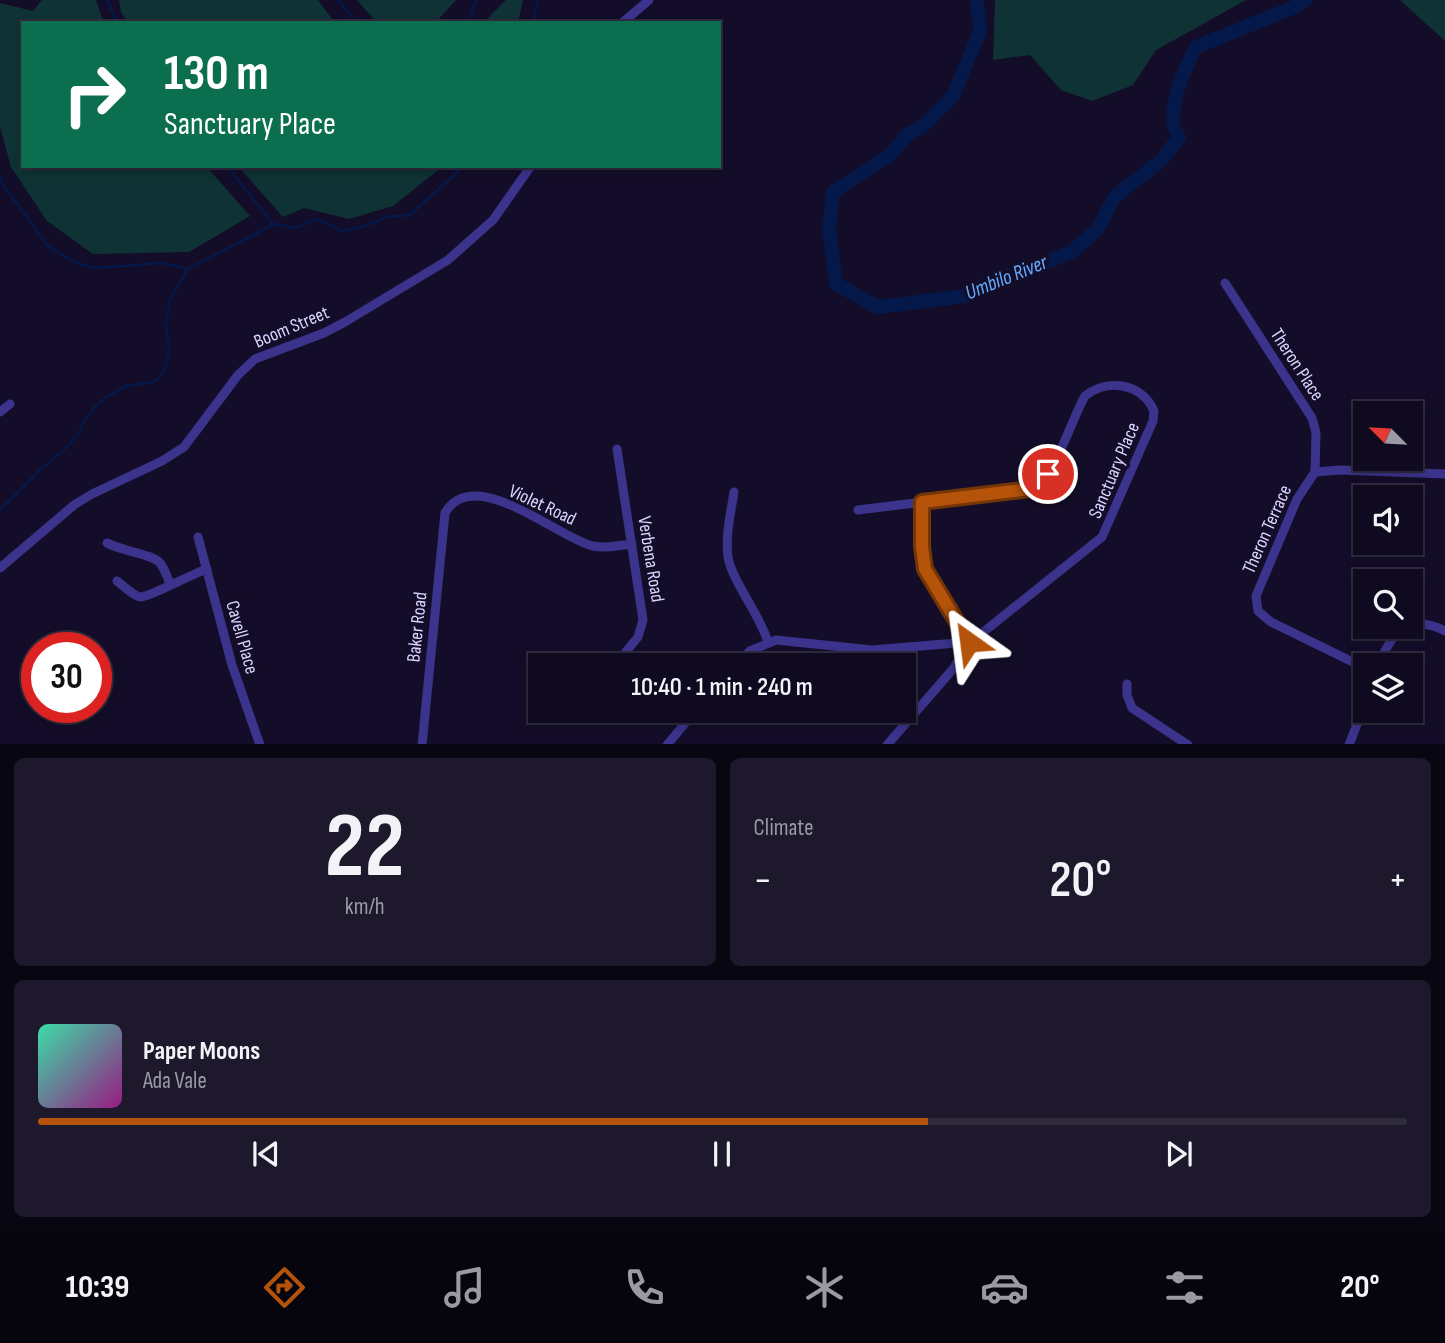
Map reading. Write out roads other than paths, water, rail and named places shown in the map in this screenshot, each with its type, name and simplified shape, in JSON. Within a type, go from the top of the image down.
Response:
[{"type":"street","points":[[624,21],[649,0]]},
{"type":"street","name":"Boom Street","points":[[0,568],[74,505],[175,454],[195,435],[238,375],[255,359],[324,333],[448,260],[493,220],[530,168]]},
{"type":"street","name":"Theron Place","points":[[1225,283],[1312,418],[1316,433],[1315,472]]},
{"type":"street","name":"Sanctuary Place","points":[[858,510],[1030,489],[1037,486],[1048,474],[1085,397],[1093,389],[1104,385],[1124,386],[1144,396],[1154,411],[1153,421],[1102,537],[1029,598],[969,642]]},
{"type":"street","points":[[0,412],[10,404]]},
{"type":"street","name":"Verbena Road","points":[[617,449],[643,620],[638,637],[625,653]]},
{"type":"street","name":"Theron Terrace","points":[[1353,662],[1271,622],[1258,611],[1256,596],[1297,499],[1315,472],[1340,470],[1445,474]]},
{"type":"street","points":[[734,492],[727,547],[729,561],[768,642]]},
{"type":"street","name":"Violet Road","points":[[445,513],[453,503],[468,496],[475,496],[532,514],[585,544],[604,547],[632,544]]},
{"type":"street","points":[[922,502],[925,569],[969,642]]},
{"type":"street","name":"Baker Road","points":[[422,744],[445,513]]},
{"type":"street","name":"Cavell Place","points":[[198,537],[232,665],[260,744]]},
{"type":"street","points":[[107,543],[118,549],[155,558],[170,584]]},
{"type":"street","points":[[117,581],[141,597],[147,597],[207,569]]},
{"type":"street","points":[[1384,653],[1387,645],[1403,628],[1430,626],[1445,631]]},
{"type":"street","points":[[748,653],[768,642],[790,641],[872,650],[969,642]]},
{"type":"street","points":[[887,744],[953,669],[969,642]]},
{"type":"street","points":[[1127,684],[1132,708],[1188,744]]},
{"type":"street","points":[[667,744],[685,723]]},
{"type":"street","points":[[1349,744],[1357,723]]},
{"type":"waterway","points":[[107,0],[117,21]]},
{"type":"waterway","points":[[338,0],[355,21]]},
{"type":"waterway","points":[[468,21],[476,0]]},
{"type":"waterway","points":[[533,21],[538,0]]},
{"type":"waterway","name":"Umbilo River","points":[[977,0],[980,31],[953,96],[923,126],[908,134],[890,155],[833,192],[829,229],[836,284],[878,307],[966,296],[992,280],[1031,269],[1073,251],[1098,229],[1115,196],[1161,161],[1179,137],[1173,124],[1173,113],[1177,93],[1196,47],[1306,0]]},
{"type":"waterway","points":[[229,168],[273,224]]},
{"type":"waterway","points":[[0,510],[63,451],[78,435],[84,421],[95,407],[106,397],[126,386],[153,382],[161,376],[169,350],[166,324],[170,300],[188,269],[274,224],[296,228],[317,219],[342,231],[363,227],[386,217],[410,215],[462,168]]},
{"type":"waterway","points":[[0,177],[3,185],[49,247],[74,262],[94,268],[162,263],[188,269]]}]
